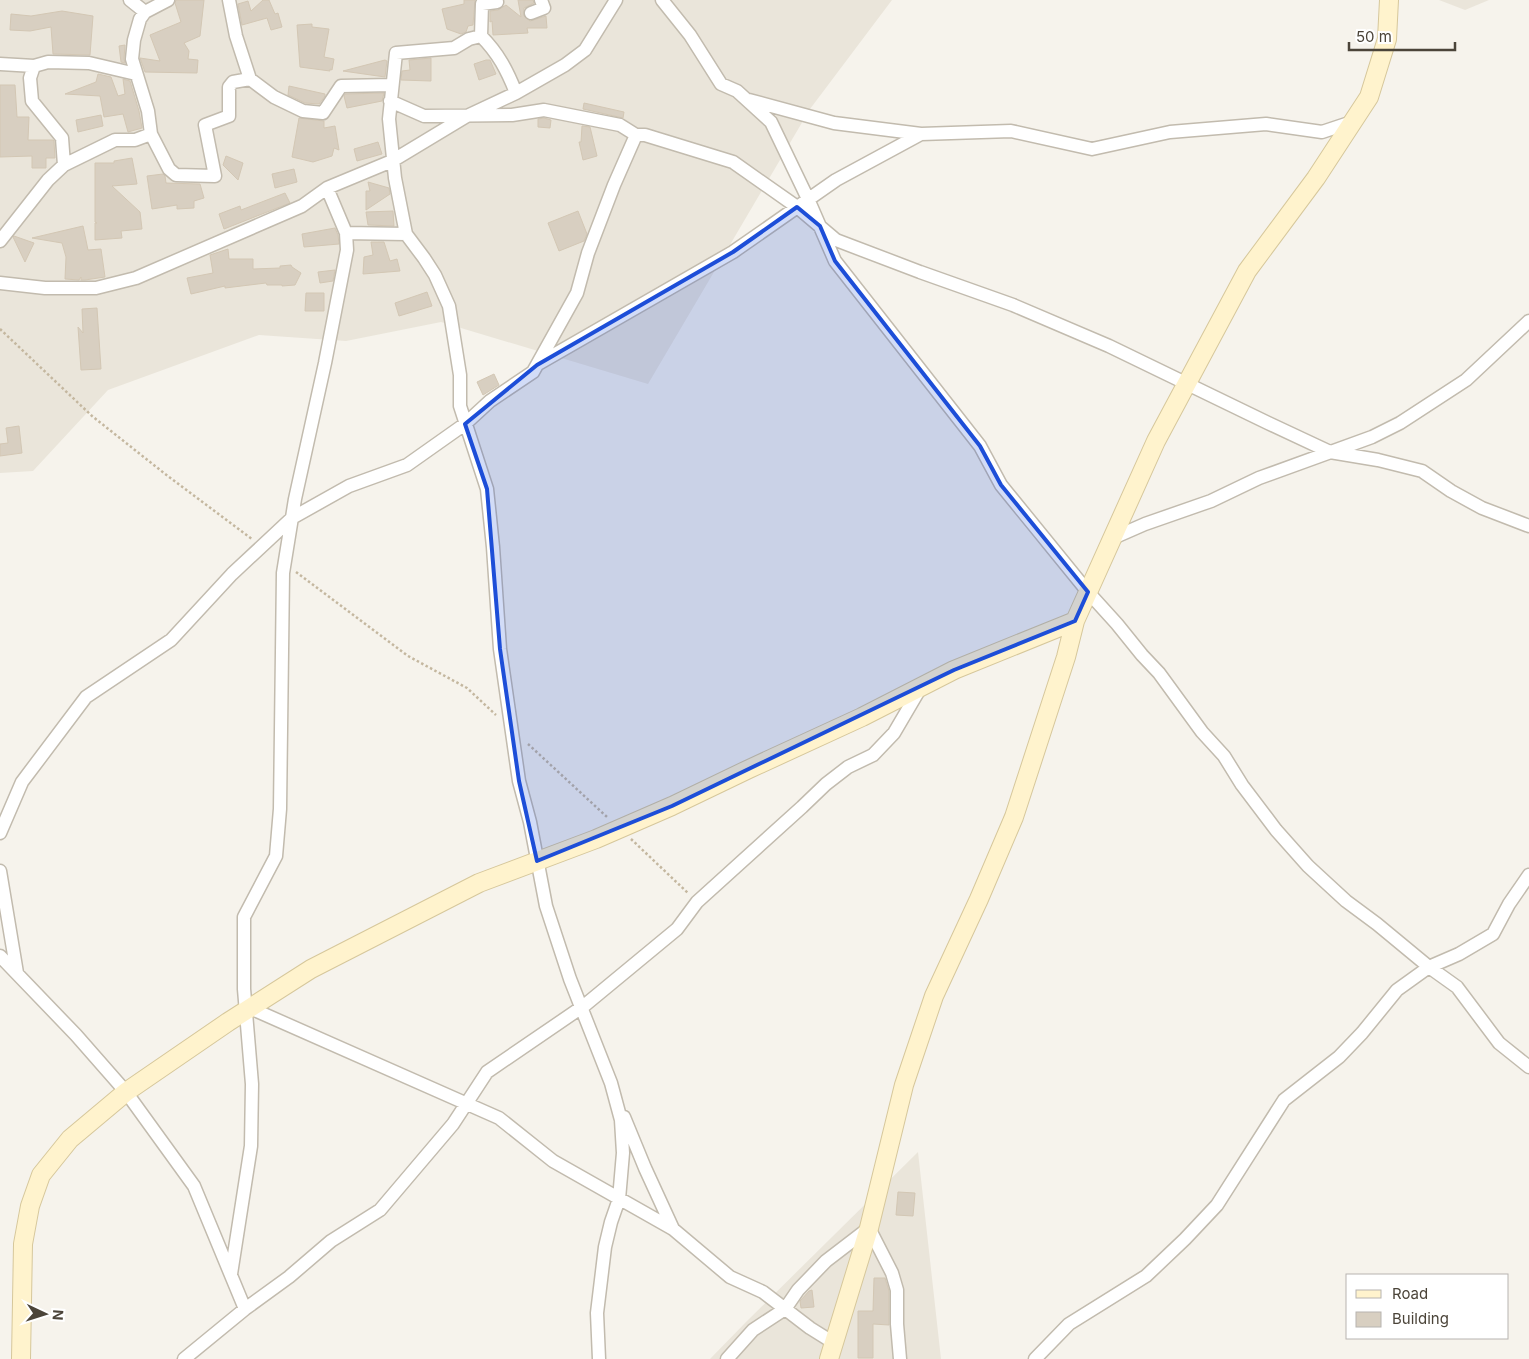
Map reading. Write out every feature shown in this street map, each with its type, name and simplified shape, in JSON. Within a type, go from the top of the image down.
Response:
[{"type":"street","points":[[130,0],[145,12]]},
{"type":"street","points":[[168,0],[145,12],[140,19],[134,40],[132,59],[142,86],[151,134],[169,169],[176,175],[215,176],[206,125],[229,116],[229,88],[233,82],[250,78]]},
{"type":"street","points":[[229,0],[236,36],[250,78],[274,97],[304,111],[323,112],[341,86],[392,85]]},
{"type":"street","points":[[496,0],[497,2],[482,4],[481,36],[495,50],[500,62],[506,68],[516,92]]},
{"type":"street","points":[[532,13],[544,8],[542,0]]},
{"type":"street","points":[[0,283],[57,289],[96,288],[136,278],[302,206],[327,188],[392,161],[465,117],[565,65],[585,50],[616,0]]},
{"type":"street","points":[[662,0],[690,35],[721,84],[737,91],[771,122],[835,261],[980,446],[1001,485],[1088,592],[1159,673],[1202,732],[1224,756],[1242,785],[1276,830],[1308,866],[1346,901],[1457,987],[1499,1043],[1529,1067]]},
{"type":"street","points":[[248,1010],[499,1118],[553,1161],[673,1228],[730,1277],[763,1292],[810,1328],[832,1351],[869,1228],[906,1079],[934,996],[1014,817],[1066,657],[1075,621],[1156,441],[1247,271],[1316,178],[1369,97],[1387,39],[1389,0]]},
{"type":"street","points":[[481,36],[469,39],[454,48],[396,53],[389,119],[392,161],[406,234],[430,266],[449,306],[460,375],[460,406],[487,489],[500,649],[511,729],[519,780],[530,822],[546,906],[570,978],[613,1092],[673,1228]]},
{"type":"street","points":[[0,64],[34,66],[48,62],[89,63],[136,74]]},
{"type":"street","points":[[34,66],[30,78],[32,101],[62,138],[64,165]]},
{"type":"street","points":[[747,100],[834,123],[921,134],[1011,131],[1092,149],[1170,132],[1266,124],[1322,132],[1352,122]]},
{"type":"street","points":[[390,101],[424,116],[512,115],[544,110],[620,125],[636,135],[645,135],[733,162],[798,207],[836,240],[1013,305],[1109,346],[1330,452],[1378,460],[1422,471],[1451,491],[1482,508],[1529,526]]},
{"type":"street","points":[[0,241],[48,180],[64,165],[115,140],[135,140],[151,134]]},
{"type":"street","points":[[538,365],[733,252],[836,180],[921,134]]},
{"type":"street","points":[[0,833],[22,782],[86,697],[171,640],[232,574],[292,518],[349,486],[407,465],[466,424],[490,401],[533,372],[577,293],[614,185],[636,135]]},
{"type":"street","points":[[231,1274],[251,1146],[252,1084],[248,1010],[244,989],[244,917],[276,856],[280,809],[284,563],[348,250],[346,233],[327,188]]},
{"type":"street","points":[[346,233],[406,234]]},
{"type":"street","points":[[1112,538],[1145,524],[1211,501],[1259,478],[1372,437],[1400,423],[1466,380],[1529,321]]},
{"type":"street","points":[[21,1359],[23,1244],[30,1206],[41,1175],[70,1139],[126,1092],[311,969],[479,883],[672,806],[862,717],[954,670],[1075,621]]},
{"type":"street","points":[[184,1359],[331,1241],[380,1210],[453,1124],[487,1072],[581,1007],[677,929],[697,902],[802,808],[826,784],[848,767],[873,755],[894,733],[921,687]]},
{"type":"street","points":[[0,871],[17,973]]},
{"type":"street","points":[[1035,1359],[1069,1324],[1146,1276],[1186,1239],[1217,1205],[1284,1100],[1362,1034],[1397,990],[1429,967],[1459,954],[1493,934],[1529,875]]},
{"type":"street","points":[[0,956],[126,1092],[194,1186],[245,1309]]},
{"type":"street","points":[[599,1359],[597,1314],[601,1278],[605,1247],[619,1199],[623,1153],[621,1120],[613,1092]]},
{"type":"street","points":[[727,1359],[753,1330],[785,1309],[798,1290],[826,1261],[869,1228]]},
{"type":"street","points":[[869,1228],[892,1273],[897,1290],[900,1359]]},
{"type":"path","points":[[0,328],[92,416],[169,477],[262,546]]},
{"type":"path","points":[[284,563],[408,656],[467,688],[697,902]]},
{"type":"highlighted area","points":[[797,207],[820,226],[835,261],[980,446],[1001,485],[1088,592],[1075,621],[954,670],[672,806],[537,861],[519,781],[500,649],[487,489],[465,424],[537,365],[733,252]]},
{"type":"shaded area","points":[[0,0],[892,0],[810,109],[648,384],[441,322],[346,341],[259,335],[108,390],[33,471],[0,473]]},
{"type":"shaded area","points":[[1439,0],[1489,0],[1465,10]]},
{"type":"shaded area","points":[[918,1152],[941,1359],[710,1359],[746,1322]]},
{"type":"building","points":[[176,0],[204,0],[200,36],[184,43],[189,51],[188,59],[198,60],[197,73],[145,72],[140,58],[160,61],[150,35],[181,22],[175,3]]},
{"type":"building","points":[[263,0],[269,0],[275,14],[278,13],[282,27],[271,30],[267,18],[242,25],[238,4],[248,1],[251,11]]},
{"type":"building","points":[[464,0],[475,0],[473,25],[468,26],[466,32],[461,34],[447,29],[442,9],[464,4]]},
{"type":"building","points":[[518,0],[533,0],[534,3],[524,8],[524,16],[530,21],[546,16],[547,28],[527,28],[528,33],[493,35],[490,11],[498,10],[506,5],[521,17]]},
{"type":"building","points":[[62,11],[93,16],[90,55],[53,54],[51,27],[30,31],[10,30],[11,14],[31,16]]},
{"type":"building","points":[[312,24],[312,27],[329,29],[324,57],[334,59],[332,70],[330,69],[330,71],[300,67],[297,25]]},
{"type":"building","points":[[125,45],[125,63],[121,62],[119,46]]},
{"type":"building","points":[[431,58],[431,81],[401,80],[402,71],[410,70],[409,60]]},
{"type":"building","points":[[490,60],[496,74],[479,80],[474,64]]},
{"type":"building","points":[[387,61],[385,77],[343,71]]},
{"type":"building","points":[[98,74],[111,77],[118,96],[125,94],[123,79],[130,81],[142,128],[128,132],[123,114],[104,117],[100,96],[65,94],[96,82]]},
{"type":"building","points":[[0,85],[15,85],[17,117],[29,117],[28,140],[54,141],[55,158],[46,158],[46,168],[32,168],[32,156],[0,157]]},
{"type":"building","points":[[289,86],[325,94],[325,96],[319,104],[305,103],[288,95]]},
{"type":"building","points":[[384,93],[382,101],[347,108],[344,96],[345,94]]},
{"type":"building","points":[[584,103],[624,112],[623,118],[583,109]]},
{"type":"building","points":[[101,115],[103,126],[78,132],[76,120]]},
{"type":"building","points":[[299,118],[324,121],[324,128],[335,126],[339,150],[334,148],[332,156],[313,162],[292,157]]},
{"type":"building","points":[[538,119],[551,120],[550,128],[538,127]]},
{"type":"building","points":[[582,126],[590,127],[597,156],[583,160],[579,142],[581,142]]},
{"type":"building","points":[[378,142],[382,154],[357,161],[354,149]]},
{"type":"building","points":[[226,156],[243,163],[238,180],[223,165]]},
{"type":"building","points":[[132,158],[137,184],[112,186],[140,212],[142,229],[121,231],[122,238],[95,240],[95,223],[97,223],[95,222],[95,163],[114,163],[114,161]]},
{"type":"building","points":[[294,169],[297,182],[275,188],[272,174]]},
{"type":"building","points":[[163,174],[166,183],[200,184],[204,198],[194,201],[194,208],[177,209],[177,205],[152,209],[147,176]]},
{"type":"building","points":[[368,182],[389,188],[390,194],[366,210],[366,191],[370,191]]},
{"type":"building","points":[[285,193],[290,203],[224,229],[219,214],[240,206],[241,210]]},
{"type":"building","points":[[393,211],[394,226],[368,225],[366,212]]},
{"type":"building","points":[[578,211],[587,234],[584,241],[559,251],[548,223]]},
{"type":"building","points":[[83,226],[88,250],[101,249],[105,277],[85,280],[81,280],[81,277],[79,280],[65,279],[66,257],[62,243],[32,238]]},
{"type":"building","points":[[335,228],[339,244],[304,247],[302,234]]},
{"type":"building","points":[[13,237],[34,243],[25,262]]},
{"type":"building","points":[[371,242],[384,242],[390,261],[397,259],[400,271],[363,274],[364,257],[373,255]]},
{"type":"building","points":[[228,249],[229,259],[253,259],[253,269],[280,268],[280,266],[291,265],[301,273],[295,285],[267,285],[266,283],[225,288],[225,286],[191,294],[187,278],[213,273],[210,255]]},
{"type":"building","points":[[335,270],[333,281],[320,283],[318,272]]},
{"type":"building","points":[[427,292],[432,306],[399,316],[395,303]]},
{"type":"building","points":[[306,293],[324,293],[324,311],[305,311]]},
{"type":"building","points":[[97,308],[101,369],[81,370],[78,327],[83,333],[82,309]]},
{"type":"building","points":[[494,374],[499,385],[483,395],[477,382]]},
{"type":"building","points":[[19,426],[22,453],[0,456],[0,444],[8,443],[6,428]]},
{"type":"building","points":[[898,1192],[915,1193],[913,1216],[896,1215]]},
{"type":"building","points":[[874,1278],[885,1278],[889,1291],[889,1325],[873,1324],[873,1358],[858,1358],[858,1311],[873,1311]]},
{"type":"building","points":[[812,1290],[814,1307],[801,1308],[800,1301]]}]
